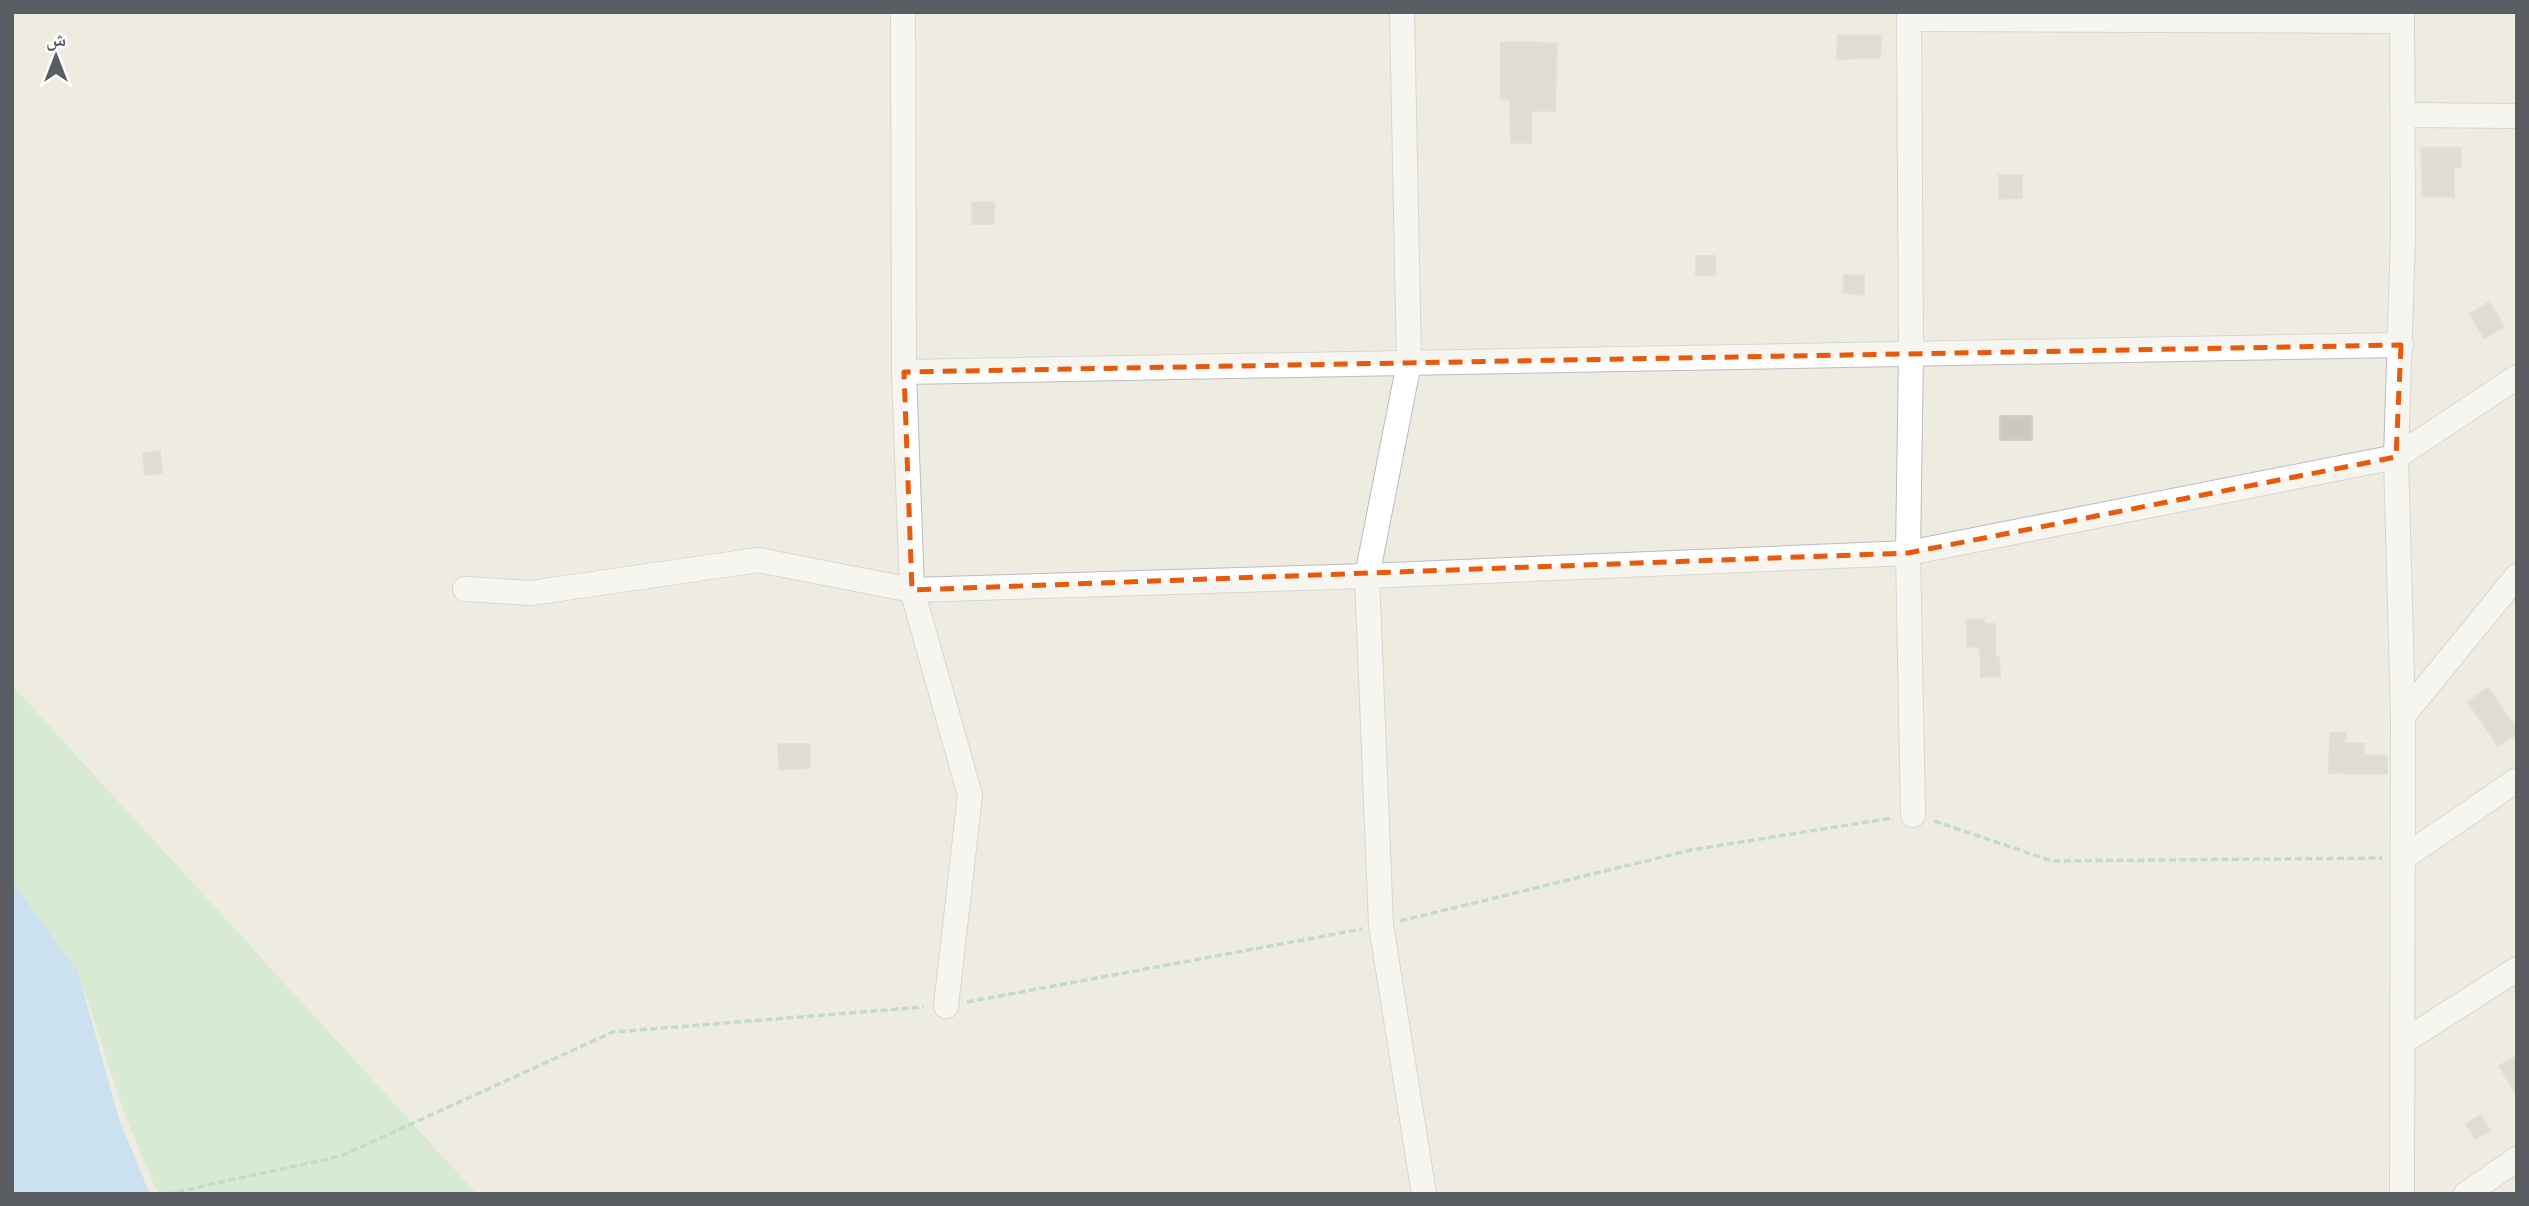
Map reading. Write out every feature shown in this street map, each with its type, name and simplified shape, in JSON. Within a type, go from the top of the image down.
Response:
[{"type":"street","points":[[903,12],[904,372],[912,590],[970,795],[946,1006]]},
{"type":"street","points":[[1402,12],[1409,363],[1367,576],[1381,925],[1424,1194]]},
{"type":"street","points":[[1913,815],[1908,554],[1911,353],[1909,16],[2402,17],[2401,345],[2396,457],[2403,716],[2402,1194]]},
{"type":"street","points":[[2403,115],[2517,116]]},
{"type":"street","points":[[904,372],[2401,345]]},
{"type":"street","points":[[465,589],[531,593],[758,560],[912,590],[1367,576],[1908,554],[2396,457],[2517,377]]},
{"type":"street","points":[[2403,716],[2517,576]]},
{"type":"street","points":[[2403,858],[2517,780]]},
{"type":"street","points":[[2403,1042],[2517,970]]},
{"type":"street","points":[[2466,1194],[2517,1160]]},
{"type":"path","points":[[167,1194],[341,1156],[613,1032],[946,1006],[1037,991],[1381,925],[1691,849],[1913,815],[2052,861],[2403,858]]},
{"type":"highlighted area","points":[[2401,345],[2396,457],[1908,553],[912,590],[904,372]]},
{"type":"green space","points":[[12,685],[477,1194],[158,1194],[126,1118],[78,972],[12,881]]},
{"type":"water","points":[[12,881],[78,972],[119,1119],[150,1194],[12,1194]]},
{"type":"building","points":[[1838,35],[1881,35],[1880,58],[1837,59]]},
{"type":"building","points":[[1501,42],[1557,43],[1555,111],[1531,111],[1531,143],[1511,143],[1510,99],[1501,99]]},
{"type":"building","points":[[2421,148],[2461,148],[2461,167],[2454,167],[2454,197],[2423,197]]},
{"type":"building","points":[[1999,175],[2022,175],[2022,198],[1999,199]]},
{"type":"building","points":[[972,202],[994,202],[994,224],[972,224]]},
{"type":"building","points":[[1696,256],[1715,256],[1715,275],[1696,275]]},
{"type":"building","points":[[1844,275],[1864,275],[1864,295],[1843,293]]},
{"type":"building","points":[[2489,302],[2504,326],[2484,338],[2470,314]]},
{"type":"building","points":[[2000,416],[2032,416],[2032,440],[2000,440]]},
{"type":"building","points":[[160,451],[162,473],[145,475],[143,453]]},
{"type":"building","points":[[1967,619],[1984,619],[1984,624],[1995,624],[1995,657],[1999,657],[2000,677],[1981,677],[1980,648],[1967,646]]},
{"type":"building","points":[[2488,688],[2517,730],[2517,734],[2498,746],[2468,702]]},
{"type":"building","points":[[2330,733],[2346,733],[2345,743],[2364,744],[2364,755],[2387,756],[2387,774],[2329,773]]},
{"type":"building","points":[[778,744],[810,744],[810,768],[779,769]]},
{"type":"building","points":[[2517,1056],[2517,1095],[2499,1066]]},
{"type":"building","points":[[2481,1115],[2490,1131],[2475,1139],[2466,1124]]}]
